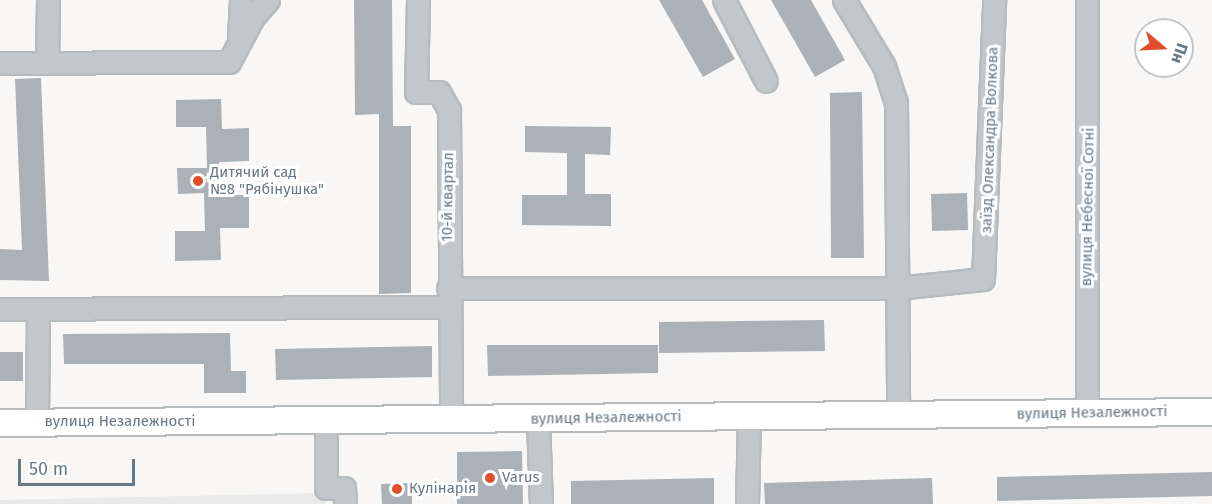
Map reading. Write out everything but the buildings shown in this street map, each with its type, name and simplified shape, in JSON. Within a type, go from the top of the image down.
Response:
[{"type":"main road","name":"вулиця Незалежності","points":[[0,423],[1212,412]]},
{"type":"street","points":[[47,63],[48,0]]},
{"type":"street","points":[[239,44],[241,0]]},
{"type":"street","points":[[0,63],[229,62],[268,0]]},
{"type":"street","name":"10-й квартал","points":[[418,0],[416,92],[439,92],[449,110],[448,298],[452,419]]},
{"type":"street","points":[[724,0],[766,81]]},
{"type":"street","points":[[844,0],[884,66],[896,102],[898,415]]},
{"type":"street","name":"заїзд Олександра Волкова","points":[[897,288],[984,279],[994,0]]},
{"type":"street","name":"вулиця Небесної Сотні","points":[[1087,414],[1088,0]]},
{"type":"street","points":[[0,309],[897,288]]},
{"type":"street","points":[[38,309],[38,423]]},
{"type":"street","points":[[747,504],[749,417]]},
{"type":"street","points":[[538,419],[541,504]]},
{"type":"street","points":[[326,420],[326,488],[344,488],[345,504]]},
{"type":"shaded area","points":[[326,493],[326,504],[0,504],[0,500]]},
{"type":"place","name":"Дитячий сад №8 \"Рябінушка\"","points":[[198,181]]},
{"type":"place","name":"Varus","points":[[490,478]]},
{"type":"place","name":"Кулінарія","points":[[397,489]]}]
